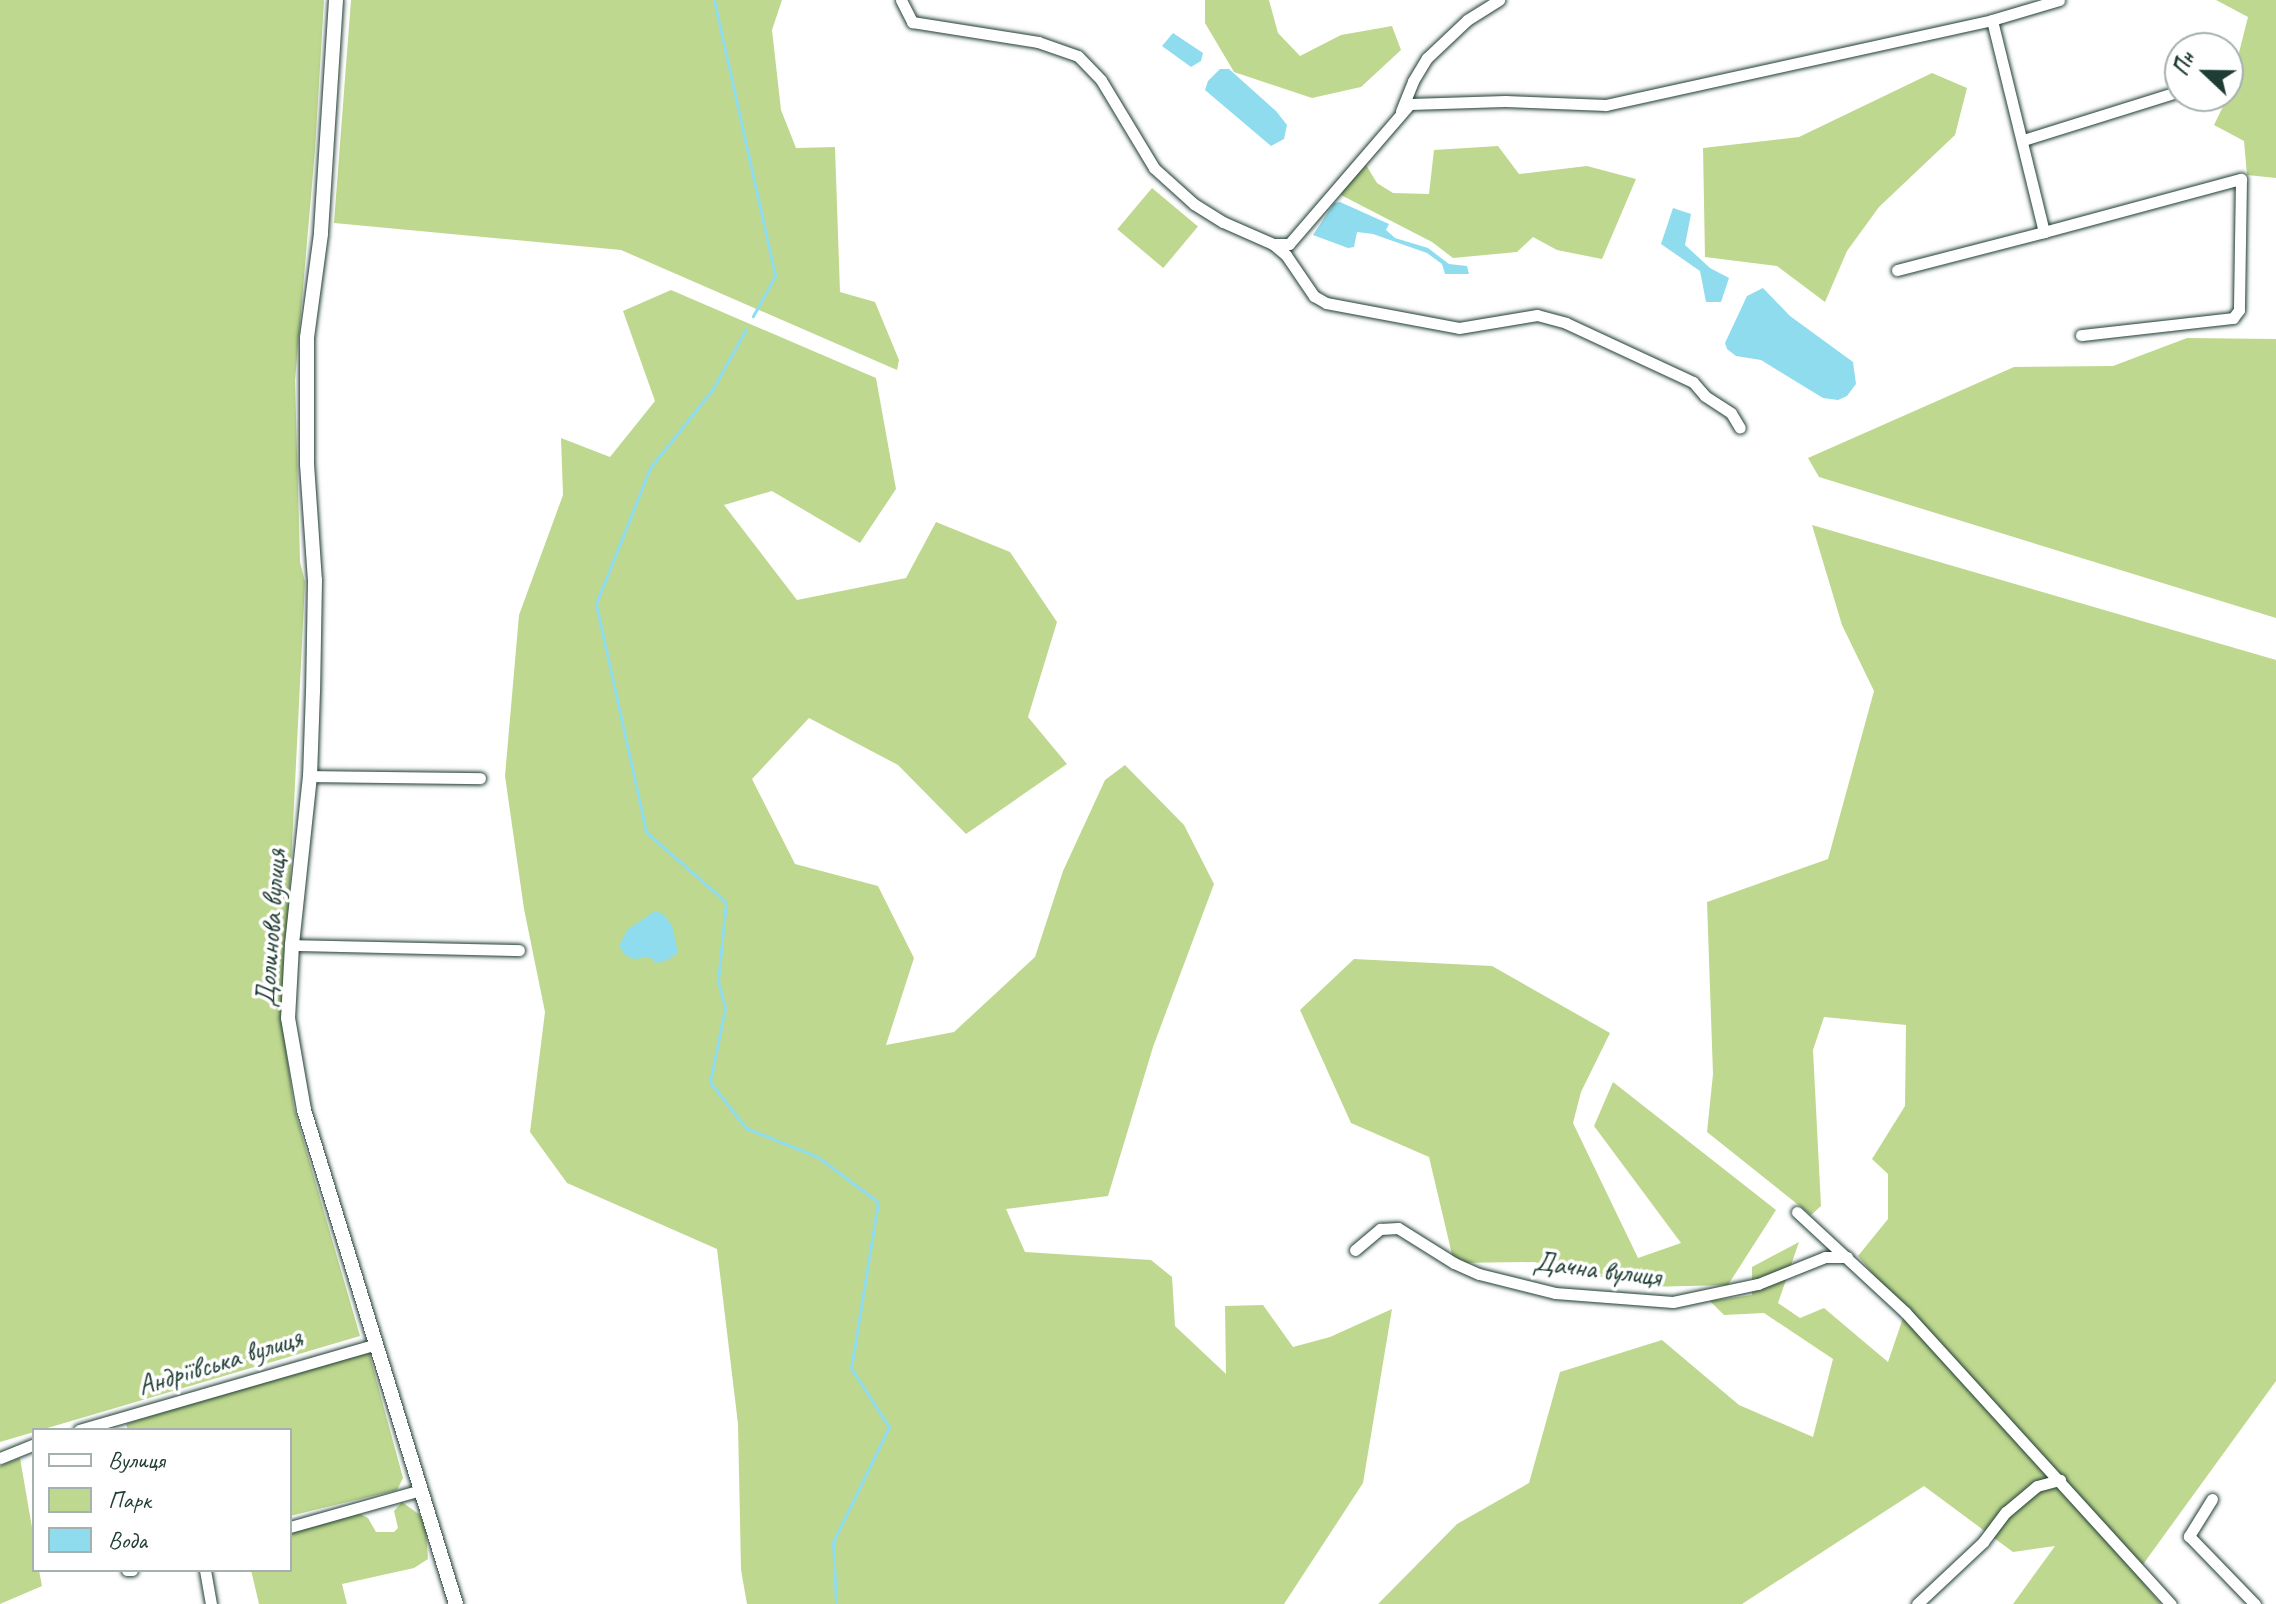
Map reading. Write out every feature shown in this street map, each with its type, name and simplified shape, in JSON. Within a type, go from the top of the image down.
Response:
[{"type":"street","name":"Долинова вулиця","points":[[336,0],[321,234],[307,338],[305,397],[315,580],[310,776],[292,945],[288,1018],[304,1110],[456,1604]]},
{"type":"street","points":[[901,0],[912,22],[1038,42],[1078,56],[1101,80],[1154,168],[1194,204],[1223,222],[1273,244],[1286,255],[1314,296],[1326,303],[1459,328],[1537,315],[1566,323],[1693,382],[1705,396],[1731,413],[1740,428]]},
{"type":"street","points":[[1400,115],[1413,81],[1427,58],[1467,20],[1499,0]]},
{"type":"street","points":[[1273,244],[1289,244],[1410,104],[1505,101],[1606,105],[1992,20],[2059,0]]},
{"type":"street","points":[[1992,20],[2044,232]]},
{"type":"street","points":[[2023,140],[2164,96]]},
{"type":"street","points":[[1897,270],[2241,179],[2239,310],[2233,318],[2081,335]]},
{"type":"street","points":[[310,776],[480,778]]},
{"type":"street","points":[[292,945],[519,950]]},
{"type":"street","points":[[1797,1212],[1905,1312],[2171,1604]]},
{"type":"street","name":"Дачна вулиця","points":[[1355,1250],[1364,1239],[1380,1229],[1398,1228],[1454,1263],[1479,1274],[1555,1293],[1673,1302],[1758,1284],[1825,1257],[1848,1257]]},
{"type":"street","name":"Андріївська вулиця","points":[[86,1428],[376,1344]]},
{"type":"street","points":[[0,1458],[32,1445]]},
{"type":"street","points":[[1917,1604],[1983,1542],[2006,1512],[2037,1486],[2060,1480]]},
{"type":"street","points":[[292,1526],[421,1490]]},
{"type":"street","points":[[2212,1499],[2189,1536],[2255,1604]]},
{"type":"street","points":[[205,1572],[211,1604]]},
{"type":"green space","points":[[0,0],[324,0],[315,150],[295,380],[300,562],[305,582],[283,1026],[294,1108],[360,1336],[48,1428],[32,1428],[32,1433],[0,1442]]},
{"type":"green space","points":[[351,0],[782,0],[772,30],[781,110],[796,148],[835,147],[840,292],[875,302],[899,360],[897,370],[621,250],[334,223]]},
{"type":"green space","points":[[1205,0],[1269,0],[1278,33],[1300,56],[1341,35],[1392,26],[1401,50],[1361,87],[1312,98],[1234,72],[1205,23]]},
{"type":"green space","points":[[2216,0],[2276,0],[2276,178],[2247,175],[2244,141],[2214,125],[2220,112],[2244,112],[2244,33],[2248,17]]},
{"type":"green space","points":[[1932,73],[1967,88],[1955,135],[1879,207],[1847,251],[1825,302],[1777,266],[1705,257],[1703,148],[1799,137]]},
{"type":"green space","points":[[1498,146],[1519,174],[1587,166],[1636,179],[1602,259],[1557,250],[1533,237],[1517,252],[1453,258],[1432,242],[1339,194],[1366,165],[1377,183],[1393,193],[1429,194],[1434,150]]},
{"type":"green space","points":[[1152,188],[1198,227],[1163,268],[1117,229]]},
{"type":"green space","points":[[671,290],[876,378],[896,489],[860,543],[772,491],[724,505],[797,600],[906,578],[936,522],[1010,552],[1057,622],[1028,717],[1067,764],[966,834],[898,765],[809,718],[752,779],[795,864],[878,886],[914,958],[886,1045],[954,1032],[1035,957],[1063,871],[1105,780],[1125,765],[1184,825],[1214,884],[1153,1047],[1108,1196],[1006,1209],[1025,1252],[1151,1260],[1172,1277],[1175,1326],[1226,1374],[1225,1306],[1263,1305],[1293,1347],[1330,1337],[1392,1309],[1363,1483],[1284,1604],[747,1604],[741,1570],[738,1424],[717,1249],[567,1183],[530,1132],[545,1012],[524,909],[505,776],[519,615],[563,495],[561,438],[610,457],[655,401],[623,311]]},
{"type":"green space","points":[[2187,338],[2276,339],[2276,618],[1819,477],[1808,458],[2014,367],[2113,366]]},
{"type":"green space","points":[[1812,525],[2276,660],[2276,1381],[2136,1574],[2161,1604],[2013,1604],[2055,1546],[2013,1552],[1924,1486],[1742,1604],[1378,1604],[1457,1524],[1529,1483],[1560,1372],[1662,1340],[1739,1405],[1813,1437],[1833,1359],[1764,1313],[1724,1315],[1710,1301],[1752,1295],[1752,1267],[1799,1242],[1778,1303],[1800,1318],[1824,1308],[1888,1362],[1905,1312],[1858,1256],[1888,1219],[1888,1174],[1872,1159],[1905,1106],[1906,1025],[1824,1017],[1813,1050],[1821,1206],[1811,1215],[1707,1132],[1713,1074],[1707,902],[1828,859],[1874,691],[1842,625]]},
{"type":"green space","points":[[1354,959],[1492,966],[1610,1033],[1581,1092],[1573,1123],[1638,1258],[1681,1243],[1594,1126],[1613,1082],[1776,1210],[1728,1285],[1647,1287],[1534,1262],[1454,1263],[1429,1157],[1351,1123],[1300,1010]]},
{"type":"green space","points":[[369,1353],[403,1478],[397,1490],[292,1516],[292,1428],[127,1428],[126,1424],[271,1378]]},
{"type":"green space","points":[[20,1458],[32,1527],[32,1572],[39,1572],[42,1586],[0,1604],[0,1466]]},
{"type":"green space","points":[[402,1502],[420,1515],[426,1531],[428,1559],[414,1568],[342,1584],[347,1604],[259,1604],[251,1572],[292,1572],[292,1530],[358,1513],[368,1518],[376,1532],[394,1532],[398,1528],[394,1511]]},
{"type":"water","points":[[1173,33],[1203,53],[1201,61],[1191,67],[1162,46]]},
{"type":"water","points":[[1220,69],[1229,69],[1276,111],[1287,125],[1284,139],[1271,146],[1205,90],[1208,81]]},
{"type":"water","points":[[1340,202],[1389,224],[1386,230],[1395,238],[1428,248],[1449,264],[1467,266],[1469,274],[1445,274],[1442,264],[1427,253],[1373,234],[1357,232],[1354,247],[1348,248],[1313,235],[1334,203]]},
{"type":"water","points":[[1673,208],[1691,214],[1685,245],[1710,268],[1729,278],[1721,302],[1706,302],[1700,271],[1661,244]]},
{"type":"water","points":[[1763,288],[1790,316],[1853,362],[1856,384],[1847,396],[1838,400],[1823,398],[1761,360],[1736,356],[1727,349],[1725,343],[1747,296]]},
{"type":"water","points":[[655,911],[663,914],[672,925],[678,953],[666,961],[655,963],[650,957],[635,959],[626,956],[619,946],[627,930]]},
{"type":"waterway","points":[[714,0],[775,276],[753,316]]},
{"type":"waterway","points":[[746,329],[712,390],[650,468],[596,604],[646,832],[726,902],[718,981],[725,1008],[710,1082],[746,1128],[818,1157],[878,1202],[851,1368],[889,1427],[833,1542],[836,1604]]}]
